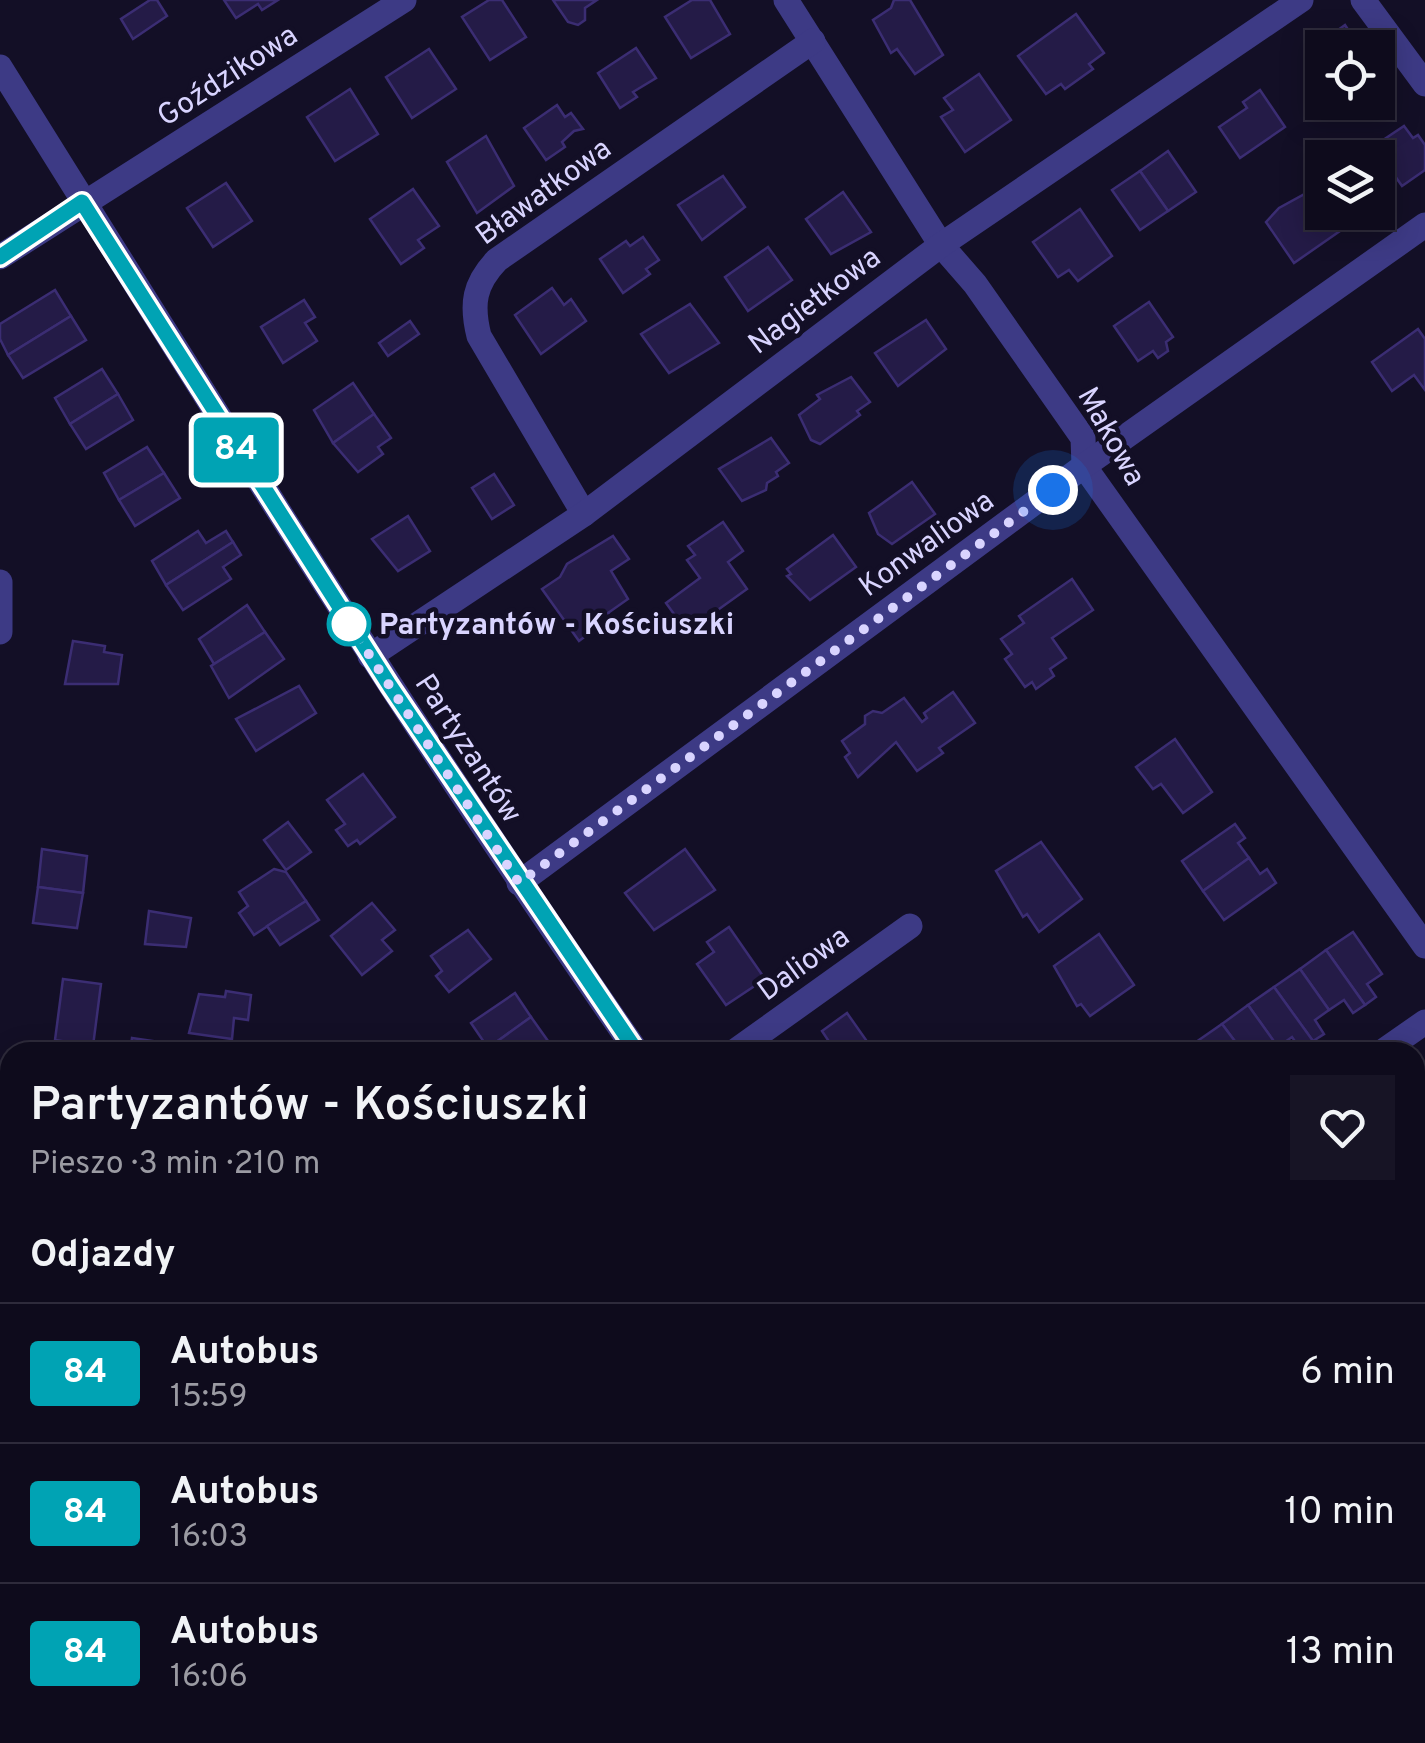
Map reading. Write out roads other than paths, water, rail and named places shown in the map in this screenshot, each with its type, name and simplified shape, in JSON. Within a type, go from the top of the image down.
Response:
[{"type":"street","name":"Goździkowa","points":[[0,257],[404,0]]},
{"type":"street","name":"Makowa","points":[[786,0],[942,245],[975,284],[1083,438],[1084,466],[1425,946]]},
{"type":"street","name":"Nagietkowa","points":[[370,656],[584,514],[942,245],[1301,0]]},
{"type":"street","points":[[1363,0],[1425,84]]},
{"type":"street","name":"Bławatkowa","points":[[584,514],[479,336],[473,310],[477,287],[498,260],[813,41]]},
{"type":"street","name":"Partyzantów","points":[[0,67],[370,656],[519,883],[630,1042]]},
{"type":"street","name":"Konwaliowa","points":[[519,883],[1084,466],[1425,225]]},
{"type":"street","points":[[0,582],[0,632]]},
{"type":"street","name":"Daliowa","points":[[748,1042],[910,926]]},
{"type":"street","points":[[1396,1042],[1425,1022]]},
{"type":"place","name":"Partyzantów - Kościuszki","points":[[349,624]]}]
